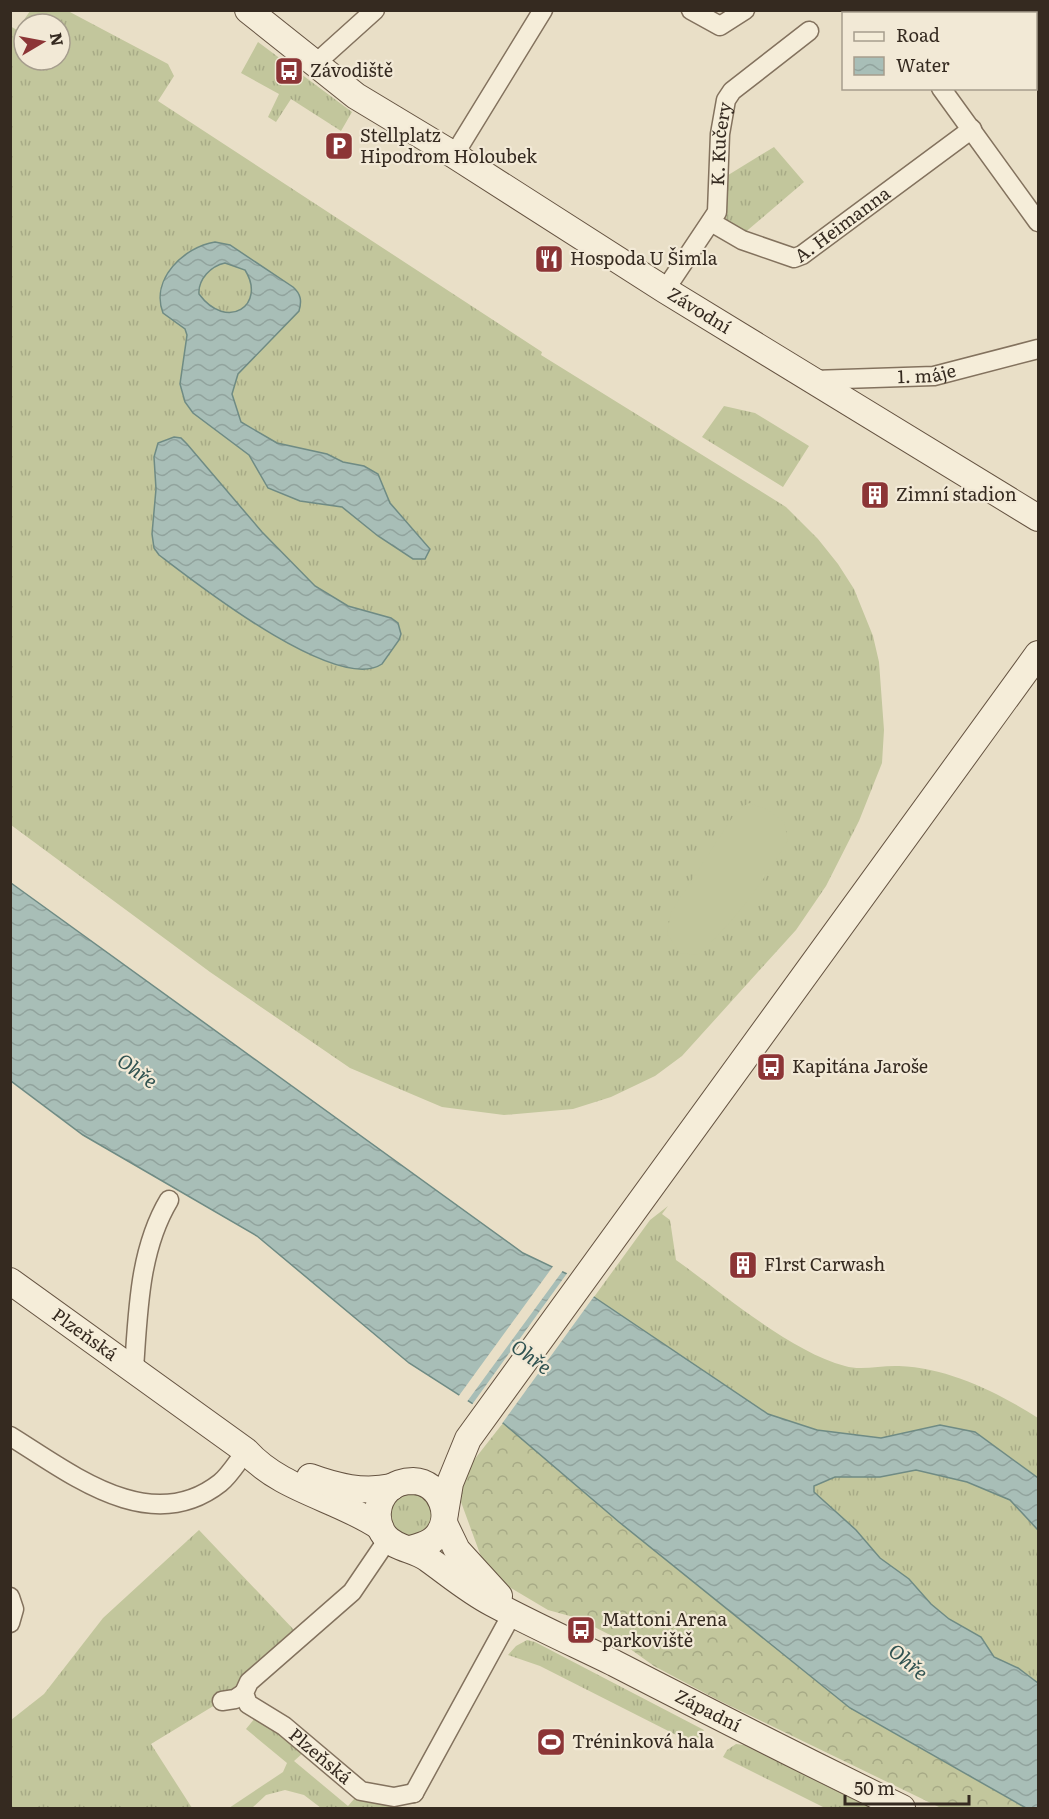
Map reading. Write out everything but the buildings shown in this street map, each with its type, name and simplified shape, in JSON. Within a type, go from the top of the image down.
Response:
[{"type":"street","points":[[315,64],[375,10]]},
{"type":"street","points":[[454,155],[543,10]]},
{"type":"street","points":[[691,10],[720,26],[745,10]]},
{"type":"street","name":"Závodní","points":[[248,11],[356,96],[454,155],[665,290],[1038,518]]},
{"type":"street","name":"K. Kučery","points":[[711,222],[717,212],[720,134],[726,100],[732,91],[809,31]]},
{"type":"street","points":[[943,90],[1038,222]]},
{"type":"street","name":"A. Heimanna","points":[[711,222],[742,240],[794,258],[812,251],[972,129]]},
{"type":"street","points":[[665,290],[711,222]]},
{"type":"street","name":"1. máje","points":[[812,380],[934,376],[1038,349]]},
{"type":"street","points":[[384,1533],[411,1550],[433,1540],[444,1518],[450,1483],[468,1439],[1038,654]]},
{"type":"street","points":[[134,1369],[143,1274],[149,1246],[169,1200]]},
{"type":"street","name":"Plzeňská","points":[[10,1281],[246,1451],[259,1466],[302,1490],[359,1514],[384,1533]]},
{"type":"street","points":[[10,1436],[86,1483],[112,1496],[138,1503],[175,1504],[210,1490],[222,1482],[246,1451]]},
{"type":"street","points":[[222,1701],[235,1699],[244,1693],[249,1682],[352,1592],[384,1533],[378,1508],[381,1498],[401,1484],[427,1474],[468,1439]]},
{"type":"street","name":"Plzeňská","points":[[246,1451],[340,1487],[372,1491],[401,1484]]},
{"type":"street","points":[[401,1484],[426,1484],[434,1490],[441,1498],[444,1518]]},
{"type":"street","name":"Západní","points":[[444,1518],[456,1550],[513,1612]]},
{"type":"street","name":"Západní","points":[[411,1550],[491,1603],[513,1612],[902,1809]]},
{"type":"street","points":[[10,1597],[14,1609],[10,1623]]},
{"type":"street","name":"Plzeňská","points":[[244,1693],[248,1704],[284,1726],[362,1791],[415,1801],[513,1612]]},
{"type":"green space","points":[[30,11],[70,12],[29,12]]},
{"type":"green space","points":[[72,13],[168,64],[174,76],[158,101],[542,352],[541,355],[786,507],[818,539],[854,589],[873,636],[879,662],[884,730],[882,763],[859,821],[826,886],[796,930],[682,1056],[655,1076],[611,1097],[573,1109],[504,1115],[442,1107],[350,1068],[210,972],[11,825],[10,26],[12,27],[12,72],[72,72]]},
{"type":"green space","points":[[258,42],[352,112],[341,131],[291,99],[276,122],[268,117],[279,94],[241,73]]},
{"type":"green space","points":[[774,147],[804,182],[742,235],[725,220],[723,215],[725,177]]},
{"type":"green space","points":[[724,406],[755,413],[809,446],[783,487],[702,437]]},
{"type":"green space","points":[[749,803],[768,810],[784,822],[788,841],[758,887],[723,930],[697,955],[680,953],[667,934],[671,912],[730,821],[738,810]]},
{"type":"green space","points":[[668,1206],[662,1214],[670,1220],[676,1260],[758,1320],[802,1348],[845,1366],[865,1368],[899,1366],[954,1376],[1006,1399],[1038,1418],[1038,1478],[975,1432],[940,1425],[881,1438],[817,1430],[768,1414],[594,1297],[650,1220]]},
{"type":"green space","points":[[503,1423],[619,1522],[850,1708],[1026,1808],[941,1808],[718,1700],[654,1666],[612,1636],[577,1618],[548,1610],[506,1585],[483,1562],[461,1502],[462,1487],[470,1465]]},
{"type":"green space","points":[[916,1470],[967,1482],[1010,1500],[1038,1530],[1038,1683],[1018,1668],[994,1657],[981,1637],[949,1619],[931,1604],[909,1579],[880,1558],[814,1492],[814,1486],[835,1477],[880,1477]]},
{"type":"green space","points":[[411,1492],[426,1499],[433,1514],[426,1529],[411,1536],[396,1529],[389,1514],[396,1499]]},
{"type":"green space","points":[[199,1530],[295,1631],[215,1705],[151,1744],[192,1808],[11,1808],[11,1720],[44,1694],[103,1618]]},
{"type":"green space","points":[[527,1640],[535,1642],[704,1730],[694,1744],[540,1666],[508,1655],[516,1646]]},
{"type":"green space","points":[[255,1718],[262,1718],[304,1752],[294,1761],[348,1806],[361,1791],[394,1797],[398,1808],[321,1808],[304,1795],[285,1790],[266,1795],[252,1808],[229,1808],[283,1772],[287,1763],[246,1729]]},
{"type":"green space","points":[[736,1744],[744,1745],[871,1808],[825,1808],[723,1757],[727,1750]]},
{"type":"water","points":[[215,242],[230,245],[293,287],[300,298],[299,311],[238,374],[232,394],[241,422],[277,443],[327,454],[343,462],[364,466],[378,474],[390,503],[430,549],[425,559],[413,559],[378,536],[342,507],[300,501],[268,488],[249,455],[193,413],[185,402],[180,384],[187,335],[185,329],[163,313],[160,300],[161,288],[166,277],[181,258],[203,245]],"holes":[[[225,263],[245,270],[251,294],[241,309],[232,312],[221,311],[210,305],[199,294],[203,278],[215,267]]]},
{"type":"water","points":[[174,437],[181,438],[187,444],[262,532],[315,586],[348,606],[391,618],[398,623],[401,634],[399,640],[382,664],[361,669],[334,664],[302,650],[234,610],[159,555],[154,548],[152,534],[156,489],[154,457],[158,443]]},
{"type":"water","name":"Ohře","points":[[11,883],[523,1253],[567,1274],[594,1297],[768,1414],[817,1430],[881,1438],[940,1425],[975,1432],[1038,1478],[1038,1530],[1010,1500],[967,1482],[916,1470],[880,1477],[835,1477],[814,1486],[814,1492],[856,1530],[880,1558],[909,1579],[931,1604],[949,1619],[981,1637],[994,1657],[1018,1668],[1038,1683],[1038,1808],[1026,1808],[850,1708],[619,1522],[503,1423],[409,1363],[257,1236],[83,1135],[11,1081]]},
{"type":"pier","points":[[554,1265],[564,1269],[466,1403],[458,1397]]},
{"type":"pier","points":[[568,1272],[595,1295],[501,1425],[471,1406]]},
{"type":"place","name":"Závodiště","points":[[289,71]]},
{"type":"place","name":"Stellplatz Hipodrom Holoubek","points":[[339,146]]},
{"type":"place","name":"Hospoda U Šimla","points":[[549,259]]},
{"type":"place","name":"Zimní stadion","points":[[875,495]]},
{"type":"place","name":"Kapitána Jaroše","points":[[771,1067]]},
{"type":"place","name":"F1rst Carwash","points":[[743,1265]]},
{"type":"place","name":"Mattoni Arena parkoviště","points":[[581,1630]]},
{"type":"place","name":"Tréninková hala","points":[[551,1742]]}]
